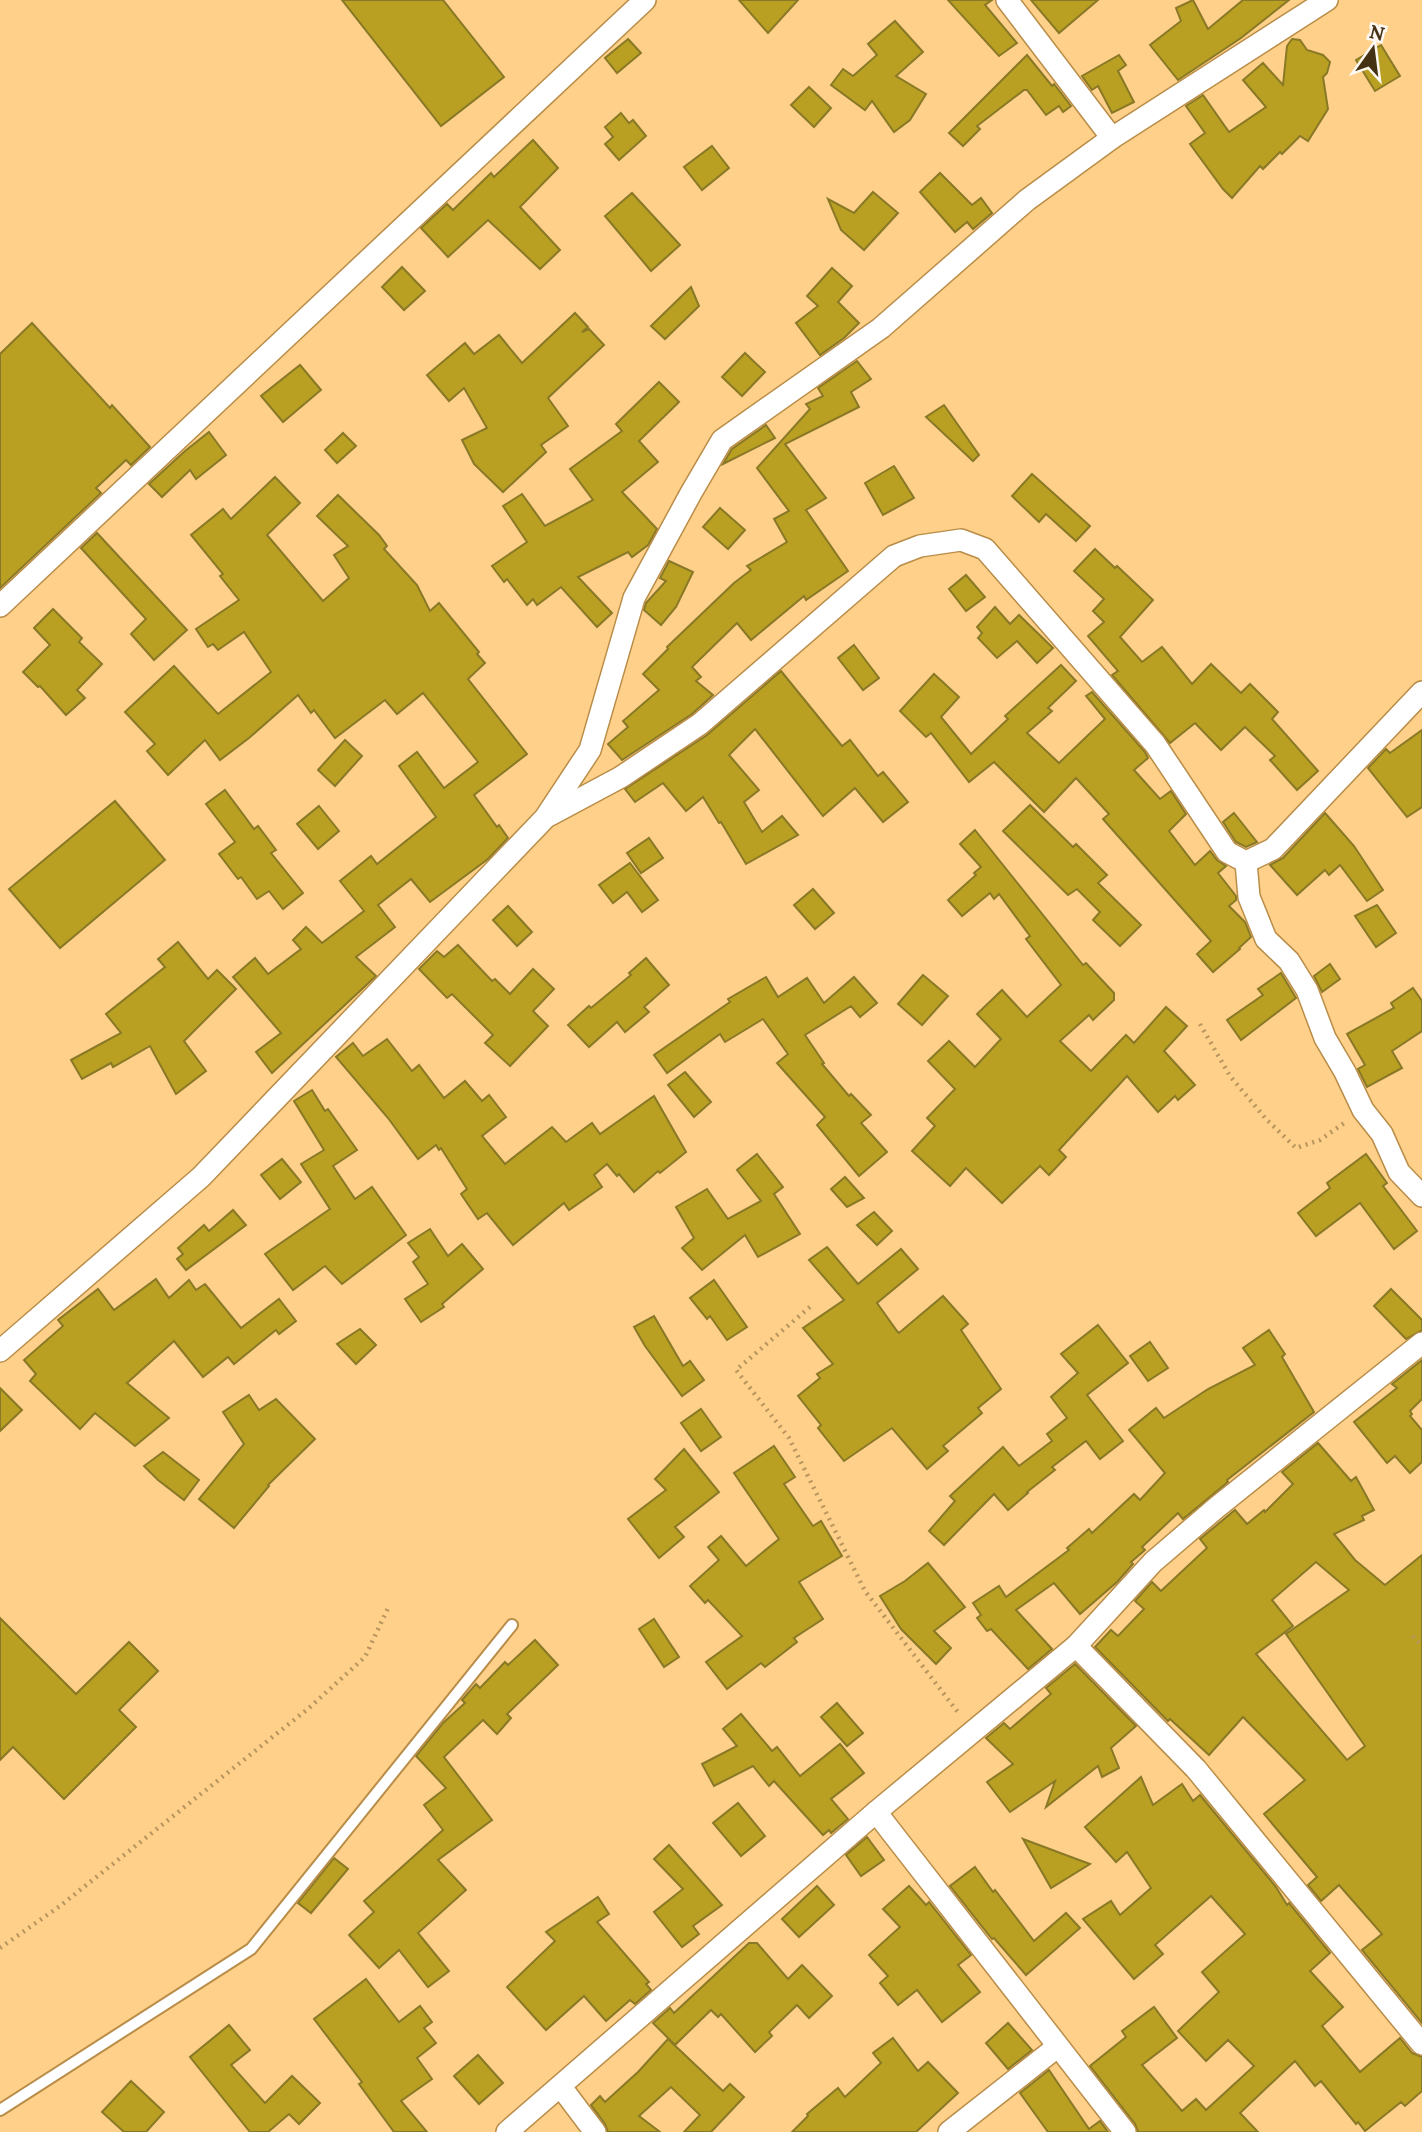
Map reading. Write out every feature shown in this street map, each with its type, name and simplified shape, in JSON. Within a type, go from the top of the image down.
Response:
[{"type":"street","points":[[0,606],[645,0]]},
{"type":"street","points":[[1007,0],[1112,138]]},
{"type":"street","points":[[0,1351],[201,1177],[545,818],[590,750],[634,598],[723,440],[881,328],[1027,200],[1112,138],[1327,0]]},
{"type":"street","points":[[545,818],[621,777],[700,724],[894,556],[919,546],[961,540],[985,548],[1155,744],[1227,852],[1246,862]]},
{"type":"street","points":[[1246,862],[1273,849],[1422,692]]},
{"type":"street","points":[[1246,862],[1249,897],[1266,939],[1289,961],[1307,990],[1325,1038],[1363,1111],[1382,1134],[1399,1172],[1422,1196]]},
{"type":"street","points":[[507,2132],[876,1812],[1076,1646],[1153,1562],[1251,1479],[1422,1343]]},
{"type":"street","points":[[1076,1646],[1196,1769],[1422,2044]]},
{"type":"street","points":[[876,1812],[1125,2132]]},
{"type":"street","points":[[949,2132],[1057,2047]]},
{"type":"street","points":[[561,2087],[595,2132]]},
{"type":"lane","points":[[0,2110],[251,1949],[512,1625]]},
{"type":"path","points":[[1200,1024],[1230,1076],[1266,1119],[1296,1148],[1320,1140],[1363,1111]]},
{"type":"path","points":[[810,1307],[736,1370],[789,1438],[865,1591],[973,1732]]},
{"type":"path","points":[[0,1948],[60,1906],[309,1708],[365,1657],[388,1608]]},
{"type":"path","points":[[1413,1636],[1422,1646]]},
{"type":"building","points":[[342,0],[443,0],[504,77],[441,126]]},
{"type":"building","points":[[739,0],[798,0],[768,33]]},
{"type":"building","points":[[948,0],[992,0],[985,5],[1017,43],[999,56]]},
{"type":"building","points":[[1031,0],[1098,0],[1059,33]]},
{"type":"building","points":[[1193,0],[1208,29],[1243,0],[1289,0],[1241,38],[1178,80],[1150,45],[1181,21],[1176,8]]},
{"type":"building","points":[[895,21],[923,52],[896,76],[926,94],[910,120],[894,132],[872,101],[865,110],[831,85],[843,69],[853,76],[877,55],[868,44]]},
{"type":"building","points":[[628,39],[641,53],[617,73],[605,58]]},
{"type":"building","points":[[1292,39],[1300,40],[1307,50],[1323,55],[1330,62],[1323,77],[1328,109],[1308,141],[1300,136],[1263,169],[1260,166],[1232,198],[1190,144],[1205,133],[1186,106],[1203,95],[1229,132],[1266,107],[1243,80],[1263,63],[1283,85],[1287,46]]},
{"type":"building","points":[[1381,45],[1400,76],[1375,91],[1356,60]]},
{"type":"building","points":[[1027,55],[1071,106],[1063,112],[1059,106],[1046,115],[1027,90],[1024,90],[977,126],[980,129],[963,146],[949,133]]},
{"type":"building","points":[[1119,55],[1126,65],[1118,71],[1134,102],[1112,113],[1098,86],[1092,90],[1082,76]]},
{"type":"building","points":[[809,87],[831,108],[814,127],[791,105]]},
{"type":"building","points":[[621,113],[629,123],[633,120],[646,136],[619,160],[605,144],[613,137],[605,127]]},
{"type":"building","points":[[533,140],[558,168],[520,207],[560,250],[540,269],[488,220],[448,257],[421,228],[447,204],[453,210],[491,173],[494,177]]},
{"type":"building","points":[[712,146],[729,168],[702,190],[684,167]]},
{"type":"building","points":[[940,173],[972,205],[981,198],[992,213],[973,229],[967,222],[955,232],[920,192]]},
{"type":"building","points":[[873,192],[898,213],[864,250],[841,230],[828,199],[854,213]]},
{"type":"building","points":[[632,193],[680,245],[651,271],[605,216]]},
{"type":"building","points":[[402,267],[425,291],[404,310],[382,287]]},
{"type":"building","points":[[832,268],[852,286],[838,302],[859,323],[820,355],[796,323],[818,306],[807,296]]},
{"type":"building","points":[[691,287],[699,306],[665,339],[651,326]]},
{"type":"building","points":[[575,313],[588,327],[582,332],[589,329],[604,345],[548,398],[568,426],[541,445],[546,452],[503,492],[474,464],[462,440],[487,428],[464,388],[449,401],[427,375],[465,343],[474,354],[499,335],[522,363]]},
{"type":"building","points":[[32,323],[150,447],[131,465],[126,460],[96,488],[101,493],[0,588],[0,354]]},
{"type":"building","points":[[745,353],[765,372],[742,396],[722,377]]},
{"type":"building","points":[[857,361],[871,379],[851,392],[859,407],[785,444],[826,498],[806,510],[848,571],[806,600],[804,596],[751,640],[737,623],[692,667],[701,677],[696,681],[713,695],[692,714],[622,760],[608,744],[628,727],[623,721],[659,690],[643,674],[667,647],[751,570],[747,566],[787,542],[774,519],[789,511],[757,468],[810,409],[806,404],[823,396],[818,388]]},
{"type":"building","points":[[300,365],[321,390],[283,422],[261,396]]},
{"type":"building","points":[[659,382],[679,402],[639,441],[658,462],[622,492],[657,529],[648,545],[632,557],[628,552],[578,577],[612,613],[597,627],[561,587],[537,605],[533,599],[527,605],[507,579],[504,582],[492,566],[527,542],[503,506],[522,494],[545,526],[593,500],[570,469],[622,431],[616,424]]},
{"type":"building","points":[[944,405],[979,455],[973,461],[926,417]]},
{"type":"building","points":[[766,425],[775,438],[723,464],[732,449]]},
{"type":"building","points":[[209,432],[226,455],[196,479],[190,470],[162,497],[149,484]]},
{"type":"building","points":[[343,433],[356,446],[337,463],[325,450]]},
{"type":"building","points":[[894,466],[914,498],[883,515],[865,483]]},
{"type":"building","points":[[1032,474],[1090,526],[1076,541],[1046,514],[1039,522],[1012,496]]},
{"type":"building","points":[[275,477],[300,503],[267,535],[323,601],[349,578],[334,555],[348,546],[317,516],[338,495],[379,535],[387,546],[384,549],[417,585],[430,611],[439,603],[479,652],[477,654],[485,663],[468,679],[527,754],[474,795],[508,838],[488,859],[430,902],[411,879],[378,905],[395,927],[356,957],[376,976],[272,1073],[256,1052],[281,1033],[233,977],[255,958],[268,974],[301,949],[293,940],[306,927],[322,943],[364,911],[340,881],[371,856],[377,864],[436,817],[399,766],[417,752],[444,788],[478,762],[423,693],[397,714],[385,700],[335,738],[314,710],[311,713],[298,695],[220,760],[205,740],[168,775],[147,751],[155,744],[125,712],[174,666],[218,714],[271,672],[244,632],[218,650],[213,644],[208,647],[196,629],[239,600],[220,576],[223,574],[191,535],[223,509],[231,519]]},
{"type":"building","points":[[720,508],[745,530],[728,549],[703,527]]},
{"type":"building","points":[[97,533],[187,630],[154,660],[131,634],[146,619],[81,548]]},
{"type":"building","points":[[1095,549],[1153,600],[1120,637],[1142,662],[1162,647],[1192,684],[1211,664],[1241,693],[1250,684],[1278,712],[1272,719],[1318,771],[1297,790],[1270,760],[1275,756],[1245,727],[1221,750],[1195,723],[1170,743],[1112,675],[1118,671],[1088,636],[1104,622],[1093,611],[1104,599],[1074,571]]},
{"type":"building","points":[[669,561],[693,572],[676,607],[661,625],[644,610],[646,603],[666,581],[660,578]]},
{"type":"building","points":[[966,575],[985,597],[966,611],[949,589]]},
{"type":"building","points":[[995,607],[1010,624],[1019,615],[1053,648],[1037,663],[1017,641],[997,658],[978,638],[982,633],[977,627]]},
{"type":"building","points":[[53,609],[82,638],[79,642],[102,664],[77,690],[85,698],[66,715],[40,686],[23,672],[50,645],[34,628]]},
{"type":"building","points":[[854,645],[879,678],[863,690],[838,658]]},
{"type":"building","points":[[1061,665],[1076,681],[1048,708],[1052,711],[1027,733],[1059,763],[1105,719],[1086,696],[1092,692],[1145,752],[1148,758],[1134,770],[1160,799],[1171,791],[1186,814],[1169,831],[1195,865],[1210,851],[1226,866],[1218,873],[1236,896],[1236,900],[1229,906],[1245,922],[1251,937],[1213,972],[1197,954],[1211,941],[1103,819],[1109,814],[1076,778],[1044,812],[994,762],[969,782],[931,733],[926,737],[900,711],[934,674],[959,697],[941,717],[971,754],[1008,719],[1005,716]]},
{"type":"building","points":[[781,671],[842,746],[850,740],[878,776],[883,772],[908,802],[883,822],[855,788],[823,816],[755,729],[729,755],[759,790],[744,802],[762,832],[782,816],[798,835],[746,864],[703,797],[686,811],[663,783],[635,802],[625,789],[707,735]]},
{"type":"building","points":[[1422,730],[1422,807],[1407,817],[1368,768],[1386,749],[1390,753]]},
{"type":"building","points":[[345,740],[362,756],[335,786],[318,770]]},
{"type":"building","points":[[225,790],[254,829],[258,826],[276,850],[271,853],[303,893],[283,909],[269,891],[257,899],[219,854],[235,842],[206,804]]},
{"type":"building","points":[[115,801],[165,860],[60,948],[9,889]]},
{"type":"building","points":[[1030,805],[1073,847],[1076,844],[1107,875],[1098,883],[1141,925],[1120,946],[1093,920],[1100,912],[1077,889],[1068,895],[1003,831]]},
{"type":"building","points":[[319,806],[339,831],[318,849],[297,824]]},
{"type":"building","points":[[1234,813],[1257,842],[1246,847],[1236,842],[1223,822]]},
{"type":"building","points":[[1325,813],[1354,846],[1383,890],[1367,901],[1340,865],[1329,875],[1325,870],[1297,895],[1270,865],[1283,858]]},
{"type":"building","points":[[975,830],[1083,965],[1086,963],[1114,993],[1114,1000],[1093,1020],[1089,1015],[1060,1041],[1091,1071],[1126,1035],[1134,1043],[1166,1007],[1187,1026],[1164,1051],[1195,1085],[1178,1100],[1175,1096],[1158,1112],[1127,1076],[1059,1150],[1066,1157],[1049,1175],[1040,1166],[1002,1203],[966,1168],[950,1186],[912,1151],[935,1126],[927,1118],[955,1089],[928,1061],[949,1041],[975,1067],[1001,1039],[977,1014],[1002,990],[1027,1017],[1061,985],[1026,939],[1030,936],[999,894],[994,899],[990,893],[962,916],[948,900],[976,875],[974,873],[981,867],[960,844]]},
{"type":"building","points":[[649,838],[663,858],[641,873],[627,853]]},
{"type":"building","points":[[630,863],[658,900],[642,912],[627,892],[613,903],[599,885]]},
{"type":"building","points":[[813,889],[834,913],[815,929],[794,905]]},
{"type":"building","points":[[1377,905],[1396,933],[1376,947],[1355,916]]},
{"type":"building","points":[[508,906],[532,932],[517,946],[493,920]]},
{"type":"building","points":[[178,942],[208,979],[217,970],[236,989],[184,1041],[206,1071],[176,1094],[150,1046],[113,1067],[111,1063],[82,1079],[71,1060],[121,1033],[106,1014],[165,967],[158,959]]},
{"type":"building","points":[[458,945],[492,981],[495,979],[510,994],[533,969],[554,989],[533,1011],[548,1026],[510,1066],[485,1043],[493,1035],[452,994],[447,998],[419,969],[437,951],[444,957]]},
{"type":"building","points":[[646,958],[669,985],[644,1007],[649,1012],[625,1032],[617,1022],[589,1047],[568,1025],[631,975],[629,973]]},
{"type":"building","points":[[1330,964],[1340,979],[1322,992],[1314,976]]},
{"type":"building","points":[[1281,973],[1296,998],[1241,1040],[1227,1020],[1263,995],[1258,989]]},
{"type":"building","points":[[923,975],[948,996],[922,1025],[898,1004]]},
{"type":"building","points":[[766,977],[778,997],[807,978],[824,1003],[854,977],[877,1003],[860,1017],[851,1006],[805,1035],[824,1063],[822,1064],[849,1096],[851,1094],[871,1115],[861,1123],[887,1152],[859,1176],[817,1125],[825,1117],[777,1063],[788,1054],[763,1019],[725,1042],[720,1034],[667,1073],[654,1055],[730,1002],[728,999]]},
{"type":"building","points":[[1413,988],[1422,1001],[1422,1031],[1392,1051],[1402,1068],[1367,1087],[1358,1069],[1365,1065],[1347,1034],[1394,1008],[1391,1003]]},
{"type":"building","points":[[387,1039],[412,1071],[419,1065],[444,1098],[465,1081],[482,1101],[489,1095],[506,1117],[482,1136],[505,1164],[552,1127],[566,1142],[592,1123],[600,1134],[654,1096],[686,1152],[634,1192],[607,1164],[594,1175],[602,1187],[569,1210],[564,1203],[513,1245],[487,1213],[478,1219],[461,1194],[467,1189],[441,1148],[439,1150],[436,1145],[418,1159],[388,1118],[336,1057],[353,1043],[363,1056]]},
{"type":"building","points":[[685,1072],[711,1102],[694,1117],[668,1085]]},
{"type":"building","points":[[312,1090],[325,1111],[328,1109],[357,1150],[333,1166],[355,1199],[372,1187],[406,1235],[342,1284],[325,1266],[293,1290],[265,1254],[330,1209],[301,1164],[324,1150],[294,1101]]},
{"type":"building","points":[[757,1154],[783,1187],[774,1194],[800,1234],[758,1257],[745,1235],[702,1270],[682,1248],[694,1238],[676,1207],[707,1189],[728,1219],[761,1201],[737,1170]]},
{"type":"building","points":[[1366,1154],[1387,1183],[1383,1186],[1417,1231],[1394,1249],[1360,1203],[1316,1236],[1298,1213],[1330,1188],[1327,1183]]},
{"type":"building","points":[[282,1159],[301,1182],[280,1199],[261,1175]]},
{"type":"building","points":[[845,1177],[864,1198],[847,1207],[831,1189]]},
{"type":"building","points":[[233,1210],[246,1225],[186,1270],[177,1259],[183,1254],[178,1248],[204,1225],[209,1231]]},
{"type":"building","points":[[874,1212],[892,1231],[877,1245],[857,1225]]},
{"type":"building","points":[[430,1229],[448,1256],[462,1244],[483,1269],[442,1304],[444,1307],[421,1322],[405,1299],[428,1284],[413,1262],[419,1257],[408,1243]]},
{"type":"building","points":[[827,1247],[858,1284],[901,1249],[918,1269],[877,1303],[897,1331],[899,1333],[943,1296],[968,1324],[961,1330],[1001,1389],[978,1408],[982,1413],[943,1446],[948,1451],[927,1469],[892,1428],[844,1461],[818,1428],[821,1425],[798,1396],[820,1378],[817,1374],[833,1364],[803,1328],[844,1300],[809,1260]]},
{"type":"building","points":[[156,1279],[169,1298],[189,1280],[196,1290],[205,1284],[241,1328],[279,1299],[296,1321],[279,1334],[276,1330],[234,1364],[228,1357],[203,1377],[174,1341],[127,1383],[169,1418],[135,1446],[95,1413],[80,1429],[30,1381],[36,1374],[24,1360],[63,1326],[58,1320],[98,1289],[114,1310]]},
{"type":"building","points":[[714,1280],[747,1327],[727,1340],[710,1316],[707,1319],[690,1298]]},
{"type":"building","points":[[1391,1289],[1422,1320],[1422,1330],[1406,1339],[1374,1306]]},
{"type":"building","points":[[654,1316],[683,1366],[690,1361],[704,1380],[682,1396],[634,1327]]},
{"type":"building","points":[[1098,1325],[1128,1363],[1087,1395],[1123,1441],[1100,1459],[1086,1441],[1052,1467],[1055,1470],[1008,1510],[994,1494],[944,1545],[929,1531],[955,1501],[950,1496],[1003,1447],[1019,1466],[1052,1441],[1047,1434],[1067,1418],[1051,1397],[1078,1373],[1061,1354]]},
{"type":"building","points":[[360,1329],[376,1345],[356,1364],[337,1344]]},
{"type":"building","points":[[1269,1330],[1285,1354],[1282,1357],[1314,1412],[1227,1480],[1228,1482],[1183,1519],[1178,1513],[1142,1547],[1145,1550],[1131,1562],[1133,1564],[1117,1582],[1080,1614],[1054,1583],[1016,1610],[1052,1649],[1028,1669],[991,1629],[987,1631],[977,1618],[981,1615],[973,1603],[999,1586],[1006,1597],[1069,1550],[1067,1548],[1089,1529],[1092,1533],[1134,1494],[1140,1500],[1165,1473],[1129,1430],[1156,1408],[1164,1418],[1208,1389],[1255,1365],[1243,1348]]},
{"type":"building","points":[[1150,1342],[1168,1368],[1148,1381],[1130,1356]]},
{"type":"building","points":[[1422,1360],[1422,1399],[1410,1411],[1410,1416],[1422,1430],[1422,1462],[1410,1473],[1395,1456],[1387,1463],[1354,1422],[1397,1388],[1392,1384]]},
{"type":"building","points":[[0,1388],[22,1410],[0,1431]]},
{"type":"building","points":[[249,1395],[259,1410],[276,1399],[315,1439],[268,1485],[234,1528],[199,1499],[244,1444],[223,1412]]},
{"type":"building","points":[[701,1409],[721,1437],[701,1451],[681,1423]]},
{"type":"building","points":[[1318,1443],[1351,1481],[1356,1477],[1374,1510],[1362,1516],[1364,1520],[1334,1534],[1355,1560],[1385,1585],[1422,1555],[1422,2023],[1362,1950],[1382,1934],[1339,1885],[1321,1901],[1308,1885],[1317,1877],[1264,1814],[1305,1780],[1243,1717],[1209,1755],[1170,1719],[1168,1721],[1095,1647],[1111,1630],[1118,1636],[1144,1609],[1135,1601],[1152,1582],[1161,1591],[1207,1548],[1200,1539],[1235,1510],[1247,1524],[1264,1510],[1265,1512],[1293,1484],[1282,1472]],"holes":[[[1316,1562],[1349,1590],[1286,1634],[1365,1746],[1347,1760],[1256,1654],[1293,1626],[1272,1600]]]},
{"type":"building","points":[[774,1446],[795,1477],[784,1484],[813,1526],[821,1521],[842,1556],[799,1582],[823,1619],[794,1638],[797,1642],[765,1667],[761,1663],[727,1689],[706,1662],[742,1636],[708,1600],[705,1603],[690,1586],[719,1560],[708,1547],[721,1536],[746,1566],[779,1539],[734,1473]]},
{"type":"building","points":[[684,1449],[719,1492],[675,1527],[684,1537],[659,1558],[628,1519],[666,1490],[655,1479]]},
{"type":"building","points":[[163,1452],[199,1480],[184,1500],[144,1466]]},
{"type":"building","points":[[928,1563],[965,1607],[934,1631],[951,1648],[936,1664],[901,1629],[880,1596]]},
{"type":"building","points":[[0,1618],[76,1694],[129,1642],[158,1671],[119,1710],[136,1727],[64,1799],[13,1747],[0,1760]]},
{"type":"building","points":[[654,1619],[679,1657],[664,1667],[639,1629]]},
{"type":"building","points":[[535,1640],[558,1665],[507,1714],[511,1718],[497,1734],[483,1720],[444,1757],[492,1820],[438,1860],[466,1890],[418,1933],[449,1971],[428,1987],[399,1950],[379,1968],[349,1935],[374,1912],[364,1901],[443,1830],[424,1805],[446,1788],[416,1756],[443,1723],[465,1703],[462,1700],[476,1684],[480,1688],[505,1662],[508,1665]]},
{"type":"building","points":[[1075,1664],[1136,1726],[1111,1748],[1119,1768],[1102,1777],[1098,1766],[1046,1807],[1055,1781],[1010,1812],[987,1782],[1013,1764],[986,1738],[1004,1723],[1010,1729],[1051,1694],[1046,1688]]},
{"type":"building","points":[[837,1703],[863,1733],[847,1746],[821,1717]]},
{"type":"building","points":[[741,1714],[772,1751],[777,1747],[800,1776],[840,1744],[864,1773],[831,1799],[848,1819],[831,1833],[829,1830],[823,1835],[774,1781],[769,1786],[753,1766],[714,1786],[702,1764],[737,1746],[723,1729]]},
{"type":"building","points":[[1141,1777],[1153,1805],[1182,1784],[1193,1801],[1200,1795],[1276,1887],[1287,1905],[1289,1903],[1330,1953],[1310,1971],[1343,2007],[1322,2026],[1360,2072],[1400,2038],[1412,2053],[1422,2057],[1422,2091],[1405,2106],[1401,2102],[1365,2131],[1358,2122],[1356,2124],[1321,2081],[1315,2086],[1295,2061],[1240,2113],[1258,2132],[1138,2132],[1135,2124],[1090,2066],[1126,2037],[1122,2031],[1154,2007],[1177,2038],[1142,2065],[1182,2111],[1196,2099],[1206,2110],[1254,2066],[1228,2040],[1206,2061],[1178,2031],[1219,1992],[1202,1972],[1245,1934],[1211,1896],[1155,1945],[1163,1954],[1134,1979],[1083,1919],[1111,1901],[1120,1915],[1151,1888],[1127,1852],[1116,1862],[1085,1827]]},
{"type":"building","points":[[738,1803],[765,1836],[741,1856],[713,1823]]},
{"type":"building","points":[[867,1837],[884,1860],[861,1876],[846,1855]]},
{"type":"building","points":[[1023,1839],[1071,1857],[1090,1864],[1051,1888]]},
{"type":"building","points":[[669,1845],[722,1905],[693,1926],[699,1934],[682,1947],[654,1912],[683,1889],[654,1859]]},
{"type":"building","points":[[334,1858],[348,1869],[311,1913],[298,1903]]},
{"type":"building","points":[[975,1867],[1034,1941],[1066,1913],[1080,1928],[1026,1975],[994,1938],[992,1939],[950,1886]]},
{"type":"building","points":[[817,1886],[834,1905],[799,1937],[782,1919]]},
{"type":"building","points":[[909,1886],[926,1905],[929,1902],[971,1955],[958,1965],[980,1992],[942,2022],[917,1990],[898,2005],[880,1983],[888,1976],[869,1955],[900,1927],[883,1909]]},
{"type":"building","points":[[598,1897],[609,1914],[597,1922],[649,1982],[646,1984],[651,1990],[635,2004],[630,2000],[606,2021],[584,1996],[546,2030],[507,1987],[555,1941],[546,1932]]},
{"type":"building","points":[[749,1943],[757,1943],[788,1979],[802,1965],[832,1996],[809,2018],[797,2005],[769,2032],[772,2036],[755,2052],[721,2014],[718,2017],[711,2010],[675,2045],[653,2023],[670,2008],[674,2013]]},
{"type":"building","points":[[366,1979],[399,2022],[420,2006],[432,2022],[424,2028],[436,2043],[417,2058],[432,2079],[401,2101],[427,2132],[394,2132],[359,2084],[362,2082],[314,2019]]},
{"type":"building","points":[[1008,2023],[1032,2050],[1008,2069],[986,2043]]},
{"type":"building","points":[[229,2025],[250,2050],[231,2065],[265,2103],[292,2076],[320,2103],[299,2124],[289,2114],[268,2132],[250,2132],[190,2057]]},
{"type":"building","points":[[893,2038],[918,2071],[928,2062],[958,2093],[916,2132],[792,2132],[807,2114],[838,2088],[845,2097],[881,2063],[873,2053]]},
{"type":"building","points":[[668,2039],[723,2091],[730,2084],[744,2097],[711,2132],[684,2132],[700,2115],[671,2087],[639,2116],[660,2132],[608,2132],[591,2105],[600,2096],[605,2102],[638,2072]]},
{"type":"building","points":[[478,2055],[503,2083],[479,2104],[454,2076]]},
{"type":"building","points":[[1049,2070],[1089,2129],[1100,2121],[1108,2132],[1048,2132],[1020,2093]]},
{"type":"building","points":[[131,2081],[164,2112],[146,2132],[124,2132],[102,2112]]}]
